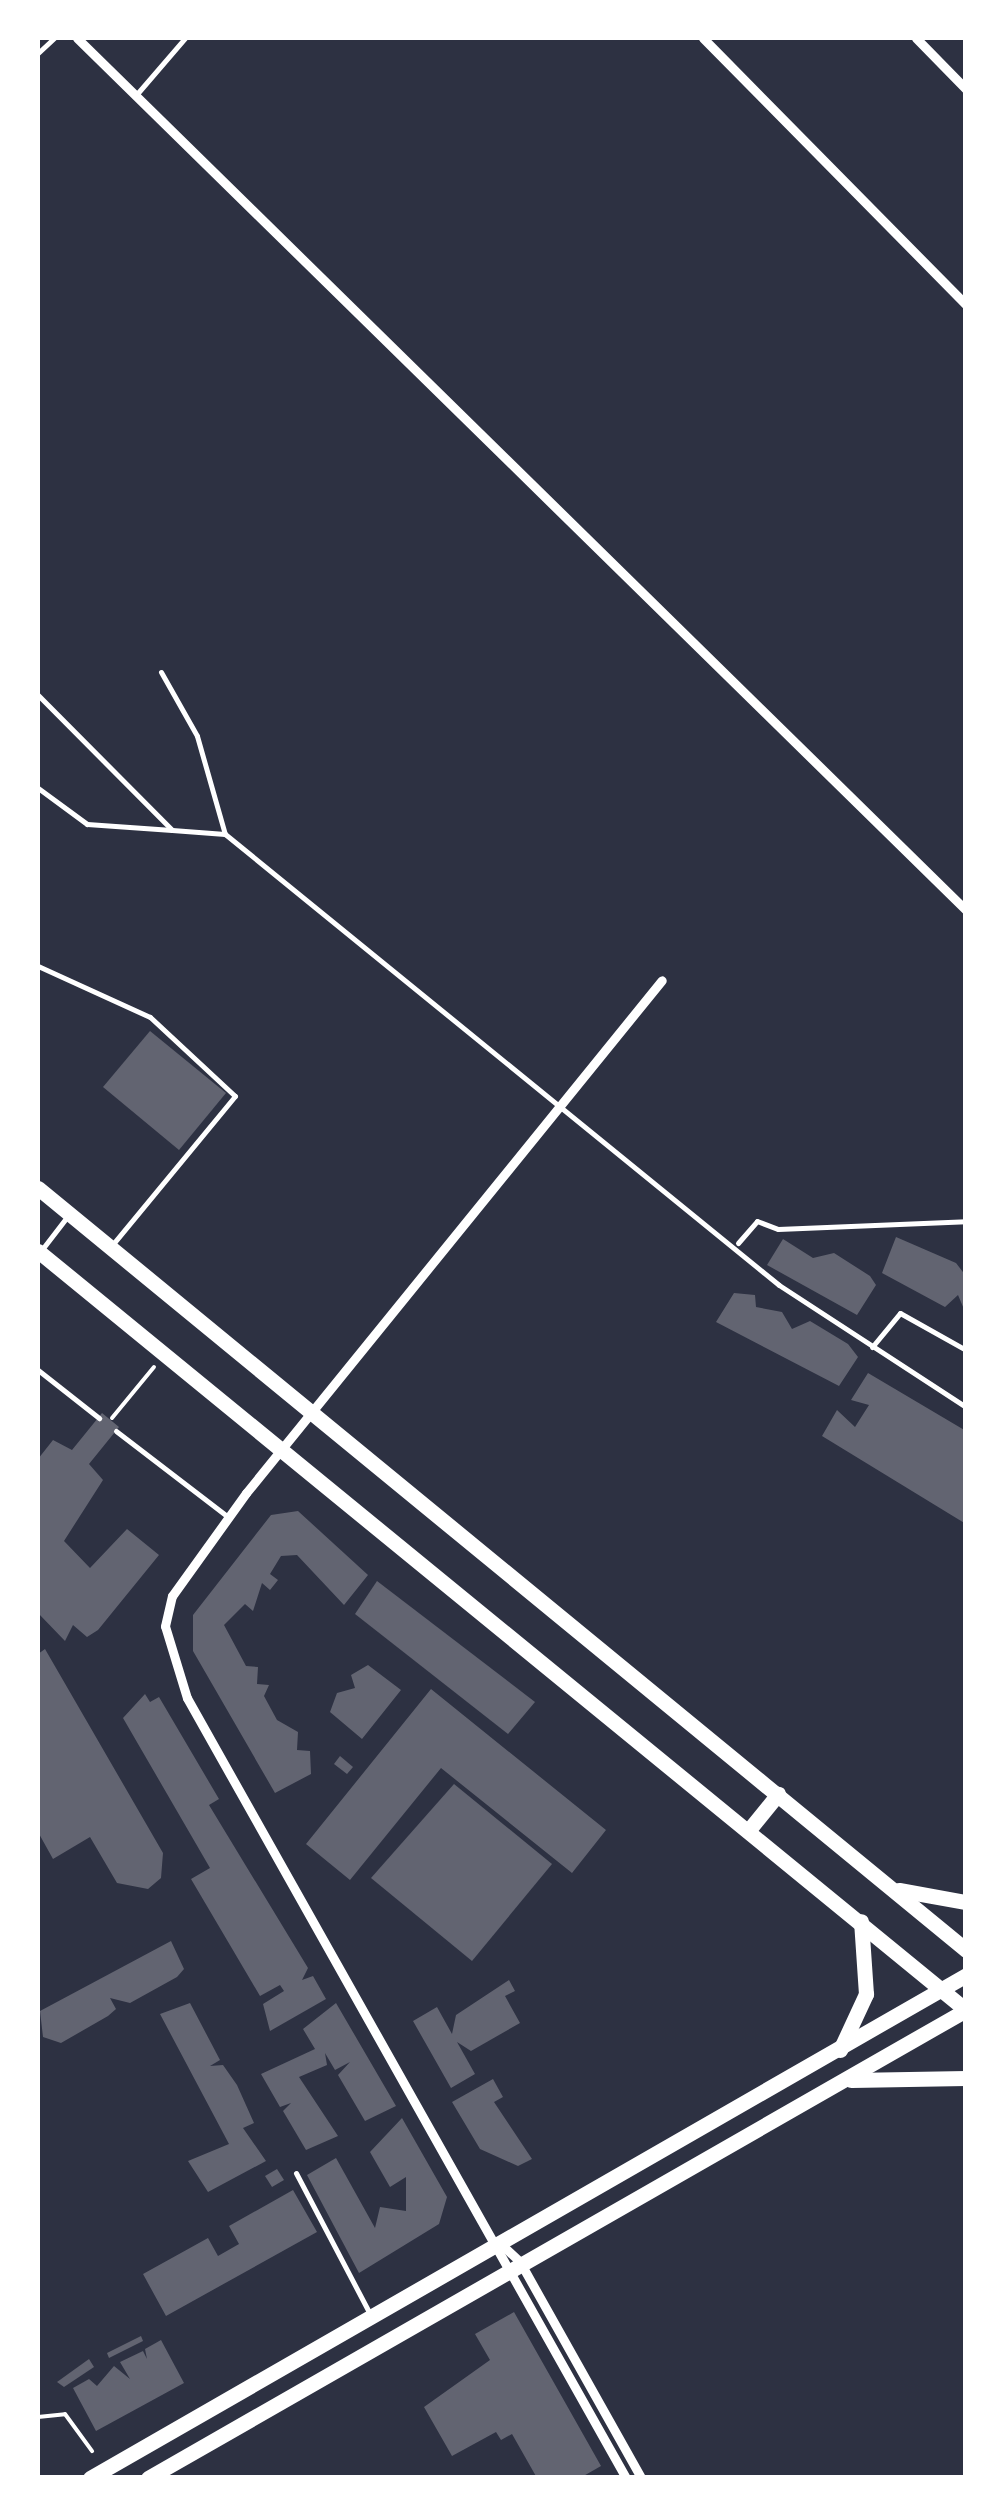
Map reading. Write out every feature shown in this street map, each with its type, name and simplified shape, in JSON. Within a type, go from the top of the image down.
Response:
[{"type":"main road","points":[[38,1188],[308,1414],[966,1950]]},
{"type":"main road","points":[[38,1255],[861,1921],[965,2010],[148,2478]]},
{"type":"main road","points":[[748,1831],[778,1794]]},
{"type":"main road","points":[[895,1890],[966,1902]]},
{"type":"main road","points":[[836,2055],[866,1994],[861,1921]]},
{"type":"main road","points":[[90,2478],[836,2055],[966,1975]]},
{"type":"main road","points":[[846,2080],[966,2078]]},
{"type":"street","points":[[77,38],[966,910]]},
{"type":"street","points":[[703,38],[966,305]]},
{"type":"street","points":[[916,38],[966,89]]},
{"type":"street","points":[[640,2478],[500,2244],[170,1659],[172,1596],[228,1517],[662,980]]},
{"type":"street","points":[[515,2266],[626,2478]]},
{"type":"lane","points":[[38,53],[54,38]]},
{"type":"lane","points":[[136,95],[185,38]]},
{"type":"lane","points":[[161,672],[197,736],[225,834],[559,1109],[586,1119],[738,1243],[780,1285],[966,1407]]},
{"type":"lane","points":[[38,695],[172,830]]},
{"type":"lane","points":[[38,788],[87,824],[225,834]]},
{"type":"lane","points":[[38,966],[150,1017],[235,1096],[110,1248]]},
{"type":"lane","points":[[38,1255],[69,1215]]},
{"type":"lane","points":[[738,1243],[757,1221],[778,1228],[966,1222]]},
{"type":"lane","points":[[872,1347],[900,1313],[966,1350]]},
{"type":"lane","points":[[38,1370],[99,1418]]},
{"type":"lane","points":[[116,1431],[228,1517]]},
{"type":"lane","points":[[296,2173],[371,2316]]},
{"type":"path","points":[[110,1420],[163,1355]]},
{"type":"path","points":[[38,2416],[66,2414],[92,2451]]},
{"type":"building","points":[[150,1031],[226,1093],[179,1150],[103,1087]]},
{"type":"building","points":[[896,1237],[956,1263],[966,1276],[966,1314],[958,1295],[945,1307],[882,1273]]},
{"type":"building","points":[[783,1239],[813,1258],[834,1253],[870,1276],[876,1285],[857,1315],[767,1265]]},
{"type":"building","points":[[734,1293],[755,1295],[756,1307],[782,1312],[792,1329],[810,1321],[848,1344],[858,1357],[839,1386],[716,1322]]},
{"type":"building","points":[[868,1373],[966,1431],[966,1524],[822,1436],[837,1410],[855,1427],[869,1405],[851,1400]]},
{"type":"building","points":[[102,1413],[119,1427],[89,1464],[103,1480],[64,1541],[90,1568],[127,1529],[159,1555],[98,1630],[87,1637],[73,1625],[65,1641],[38,1613],[38,1459],[53,1440],[72,1450]]},
{"type":"building","points":[[298,1511],[368,1575],[344,1605],[297,1555],[281,1556],[270,1574],[278,1580],[270,1590],[262,1583],[253,1611],[245,1604],[224,1625],[246,1666],[258,1667],[257,1684],[269,1685],[264,1696],[277,1720],[298,1732],[297,1750],[310,1751],[311,1774],[275,1793],[193,1651],[193,1615],[271,1515]]},
{"type":"building","points":[[377,1581],[535,1702],[508,1734],[355,1614]]},
{"type":"building","points":[[45,1649],[163,1853],[161,1878],[148,1889],[117,1883],[90,1837],[53,1859],[38,1832],[38,1654]]},
{"type":"building","points":[[368,1665],[401,1690],[362,1739],[330,1712],[337,1693],[355,1688],[351,1675]]},
{"type":"building","points":[[431,1689],[606,1830],[572,1873],[441,1768],[350,1880],[306,1844]]},
{"type":"building","points":[[145,1694],[150,1702],[159,1697],[219,1799],[209,1805],[308,1968],[302,1980],[313,1976],[326,1999],[270,2031],[263,2004],[284,1991],[280,1985],[260,1996],[191,1879],[210,1868],[123,1718]]},
{"type":"building","points":[[340,1756],[353,1767],[347,1774],[334,1764]]},
{"type":"building","points":[[454,1784],[552,1864],[472,1961],[371,1878]]},
{"type":"building","points":[[171,1941],[184,1969],[177,1977],[130,2003],[110,1998],[116,2009],[61,2043],[43,2037],[40,2011]]},
{"type":"building","points":[[509,1980],[515,1991],[505,1996],[520,2023],[471,2051],[457,2042],[475,2074],[451,2088],[413,2021],[437,2007],[452,2034],[456,2015]]},
{"type":"building","points":[[190,2003],[220,2060],[210,2066],[223,2065],[237,2085],[254,2123],[243,2128],[266,2161],[208,2192],[188,2161],[229,2144],[160,2014]]},
{"type":"building","points":[[336,2003],[396,2106],[365,2121],[338,2075],[350,2062],[335,2070],[325,2053],[327,2065],[299,2077],[338,2136],[306,2150],[283,2111],[291,2103],[280,2107],[261,2074],[315,2049],[303,2029]]},
{"type":"building","points":[[493,2079],[503,2097],[494,2102],[532,2159],[518,2166],[480,2149],[452,2102]]},
{"type":"building","points":[[402,2118],[447,2197],[439,2224],[359,2273],[307,2175],[336,2158],[375,2228],[380,2207],[406,2211],[406,2177],[390,2187],[370,2152]]},
{"type":"building","points":[[277,2169],[284,2180],[272,2187],[265,2176]]},
{"type":"building","points":[[293,2190],[317,2232],[166,2316],[143,2274],[208,2238],[218,2256],[239,2244],[229,2226]]},
{"type":"building","points":[[514,2312],[601,2466],[580,2478],[537,2478],[512,2434],[501,2440],[496,2432],[452,2456],[424,2407],[490,2360],[475,2334]]},
{"type":"building","points":[[141,2336],[143,2341],[109,2358],[107,2353]]},
{"type":"building","points":[[161,2340],[184,2383],[96,2431],[73,2388],[89,2379],[97,2386],[114,2366],[130,2379],[120,2362],[143,2351],[147,2359],[145,2349]]},
{"type":"building","points":[[89,2359],[94,2367],[64,2387],[57,2382]]}]
